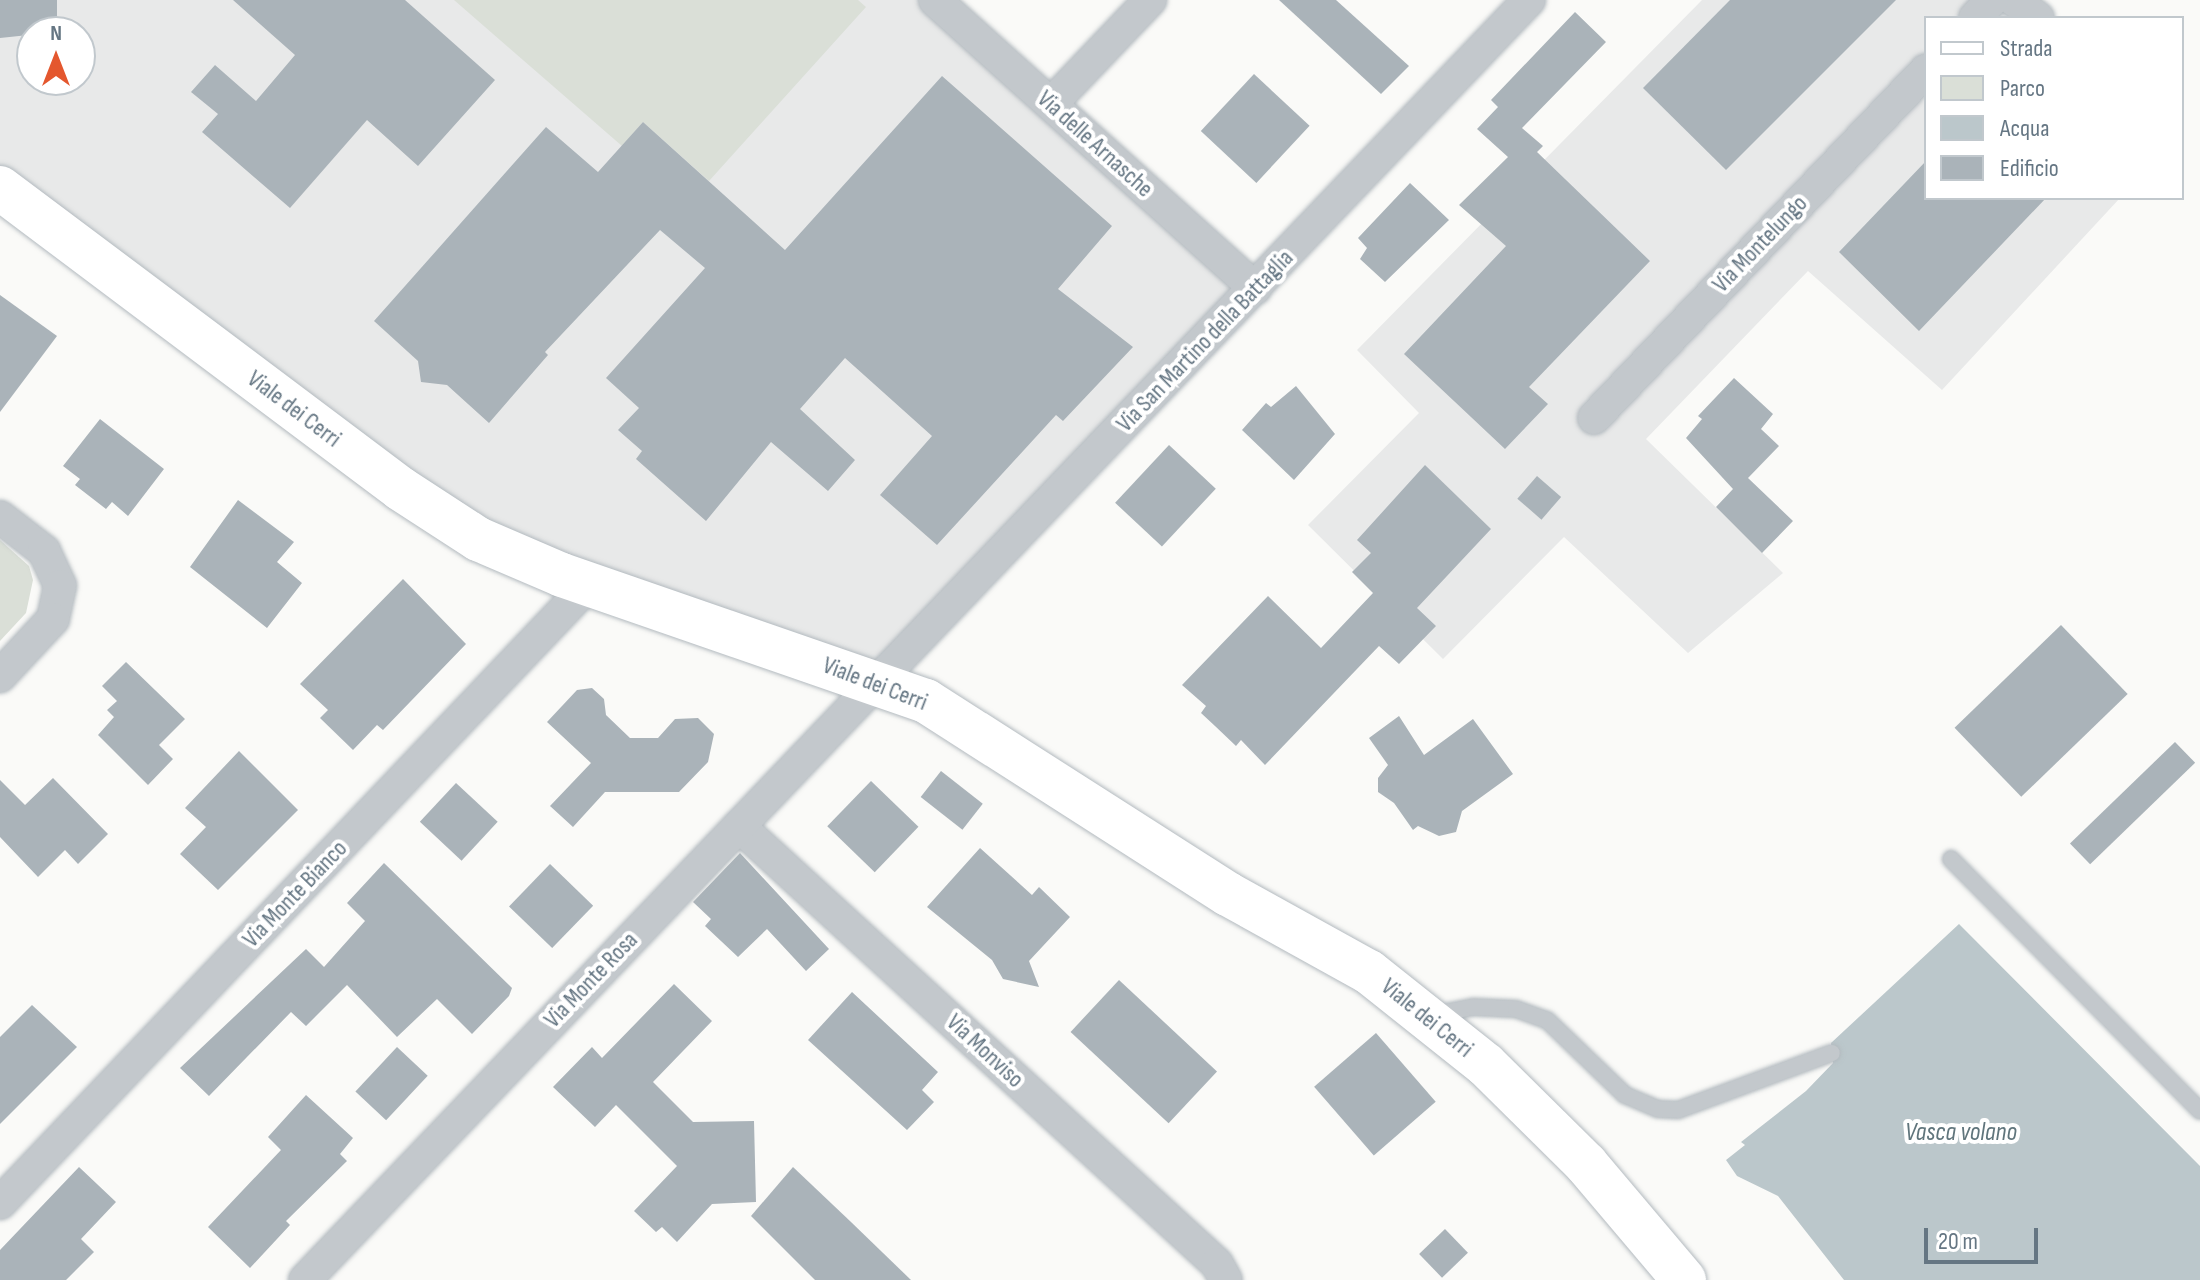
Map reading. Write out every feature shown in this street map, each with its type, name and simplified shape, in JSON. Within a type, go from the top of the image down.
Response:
[{"type":"street","name":"Via delle Arnasche","points":[[935,0],[1255,288]]},
{"type":"street","points":[[1051,104],[1150,0]]},
{"type":"street","name":"Via San Martino della Battaglia","points":[[880,683],[1529,0]]},
{"type":"street","points":[[1977,16],[1992,0]]},
{"type":"street","points":[[2014,0],[2035,16]]},
{"type":"street","name":"Via Montelungo","points":[[1594,418],[1924,72]]},
{"type":"street","name":"Viale dei Cerri","points":[[0,188],[438,516],[519,558],[880,683],[962,723],[1228,894],[1369,972],[1486,1065],[1586,1164],[1684,1280]]},
{"type":"street","points":[[0,517],[44,551],[60,586],[53,619],[0,676]]},
{"type":"street","name":"Via Monte Bianco","points":[[0,1203],[589,584]]},
{"type":"street","name":"Via Monte Rosa","points":[[305,1280],[880,683]]},
{"type":"street","name":"Via Monviso","points":[[739,826],[1217,1264],[1226,1280]]},
{"type":"lane","points":[[1951,859],[2200,1111]]},
{"type":"lane","points":[[1428,1016],[1473,1007],[1516,1009],[1547,1020],[1625,1095],[1658,1109],[1678,1110],[1832,1053]]},
{"type":"shaded area","points":[[0,0],[947,0],[1248,288],[879,674],[526,551],[0,179]]},
{"type":"shaded area","points":[[1702,0],[2030,0],[2052,16],[1924,16],[1924,200],[2118,200],[1942,390],[1808,271],[1646,439],[1783,573],[1688,653],[1564,537],[1443,659],[1308,525],[1419,413],[1357,350]]},
{"type":"green space","points":[[454,0],[858,0],[866,7],[709,181],[643,122],[622,146]]},
{"type":"green space","points":[[0,540],[29,566],[33,580],[26,613],[0,641]]},
{"type":"water","name":"Vasca volano","points":[[1959,924],[2200,1166],[2200,1280],[1844,1280],[1778,1196],[1737,1176],[1726,1160],[1745,1145],[1741,1142],[1806,1091],[1833,1063],[1831,1043]]},
{"type":"building","points":[[0,0],[57,0],[57,16],[16,16],[16,36],[0,38]]},
{"type":"building","points":[[233,0],[405,0],[495,80],[418,166],[367,120],[290,208],[202,132],[218,114],[191,92],[215,65],[256,101],[295,55]]},
{"type":"building","points":[[1279,0],[1336,0],[1409,66],[1381,94]]},
{"type":"building","points":[[1730,0],[1896,0],[1726,170],[1643,88]]},
{"type":"building","points":[[1575,12],[1606,42],[1522,128],[1543,146],[1537,152],[1650,261],[1529,387],[1548,404],[1505,449],[1404,354],[1506,246],[1459,205],[1508,157],[1477,129],[1498,107],[1491,100]]},
{"type":"building","points":[[1254,74],[1310,126],[1256,183],[1201,131]]},
{"type":"building","points":[[942,76],[1112,226],[1058,289],[1133,347],[1063,421],[1056,415],[937,545],[880,495],[932,436],[845,358],[800,409],[855,460],[828,491],[771,442],[706,521],[636,459],[642,451],[618,430],[639,408],[606,378],[705,268],[660,230],[545,352],[548,355],[489,423],[447,385],[421,382],[418,361],[374,321],[546,127],[598,172],[643,122],[785,250]]},
{"type":"building","points":[[1924,163],[1924,200],[2044,200],[1919,331],[1839,252]]},
{"type":"building","points":[[1410,183],[1449,220],[1385,282],[1360,259],[1367,248],[1358,238]]},
{"type":"building","points":[[0,295],[57,336],[0,412]]},
{"type":"building","points":[[1734,378],[1773,414],[1761,429],[1779,446],[1748,478],[1793,521],[1762,553],[1716,507],[1733,489],[1686,438],[1702,419],[1698,416]]},
{"type":"building","points":[[1296,386],[1335,434],[1294,480],[1242,430],[1266,403],[1271,407]]},
{"type":"building","points":[[100,419],[164,469],[128,516],[112,502],[106,509],[75,485],[80,479],[63,466]]},
{"type":"building","points":[[1169,445],[1216,489],[1162,546],[1115,503]]},
{"type":"building","points":[[1425,465],[1491,529],[1417,608],[1436,626],[1399,664],[1379,646],[1265,765],[1241,740],[1236,746],[1201,713],[1206,706],[1182,685],[1268,596],[1321,648],[1373,593],[1352,572],[1371,553],[1357,540]]},
{"type":"building","points":[[1537,476],[1561,497],[1541,520],[1517,499]]},
{"type":"building","points":[[238,500],[294,542],[277,562],[302,583],[267,628],[190,567]]},
{"type":"building","points":[[403,579],[466,644],[383,730],[377,725],[353,750],[320,718],[328,710],[300,684]]},
{"type":"building","points":[[2061,625],[2128,694],[2021,797],[1955,728]]},
{"type":"building","points":[[126,662],[185,719],[159,745],[173,759],[148,785],[98,735],[114,717],[107,710],[117,701],[102,686]]},
{"type":"building","points":[[592,688],[604,699],[606,715],[630,738],[658,738],[675,719],[698,718],[714,734],[708,762],[679,792],[605,792],[573,827],[550,806],[591,763],[547,722],[577,690]]},
{"type":"building","points":[[1399,716],[1424,755],[1473,719],[1513,774],[1462,811],[1456,832],[1439,836],[1418,826],[1413,830],[1394,803],[1378,792],[1378,778],[1388,765],[1369,738]]},
{"type":"building","points":[[2175,742],[2195,763],[2090,864],[2070,843]]},
{"type":"building","points":[[239,751],[298,810],[218,890],[180,854],[206,827],[185,808]]},
{"type":"building","points":[[941,771],[983,804],[962,830],[921,797]]},
{"type":"building","points":[[53,778],[108,834],[78,864],[65,850],[38,877],[0,837],[0,780],[25,805]]},
{"type":"building","points":[[871,781],[918,827],[875,872],[827,826]]},
{"type":"building","points":[[456,783],[498,822],[462,861],[420,822]]},
{"type":"building","points":[[980,848],[1032,895],[1039,887],[1070,917],[1029,961],[1039,987],[1003,979],[992,960],[927,907]]},
{"type":"building","points":[[740,853],[829,949],[806,971],[767,929],[738,957],[705,926],[711,919],[693,902]]},
{"type":"building","points":[[384,863],[512,988],[509,996],[472,1034],[437,999],[397,1037],[347,985],[306,1026],[291,1012],[209,1096],[180,1068],[306,949],[324,967],[365,921],[347,903]]},
{"type":"building","points":[[550,864],[593,906],[552,948],[509,906]]},
{"type":"building","points":[[1119,980],[1217,1071],[1169,1123],[1071,1032]]},
{"type":"building","points":[[674,984],[712,1021],[653,1082],[693,1122],[754,1121],[756,1202],[712,1204],[677,1242],[662,1227],[656,1232],[634,1211],[677,1166],[616,1105],[595,1127],[553,1087],[592,1047],[602,1058]]},
{"type":"building","points":[[852,992],[938,1072],[922,1090],[934,1102],[907,1130],[808,1040]]},
{"type":"building","points":[[32,1005],[77,1047],[0,1124],[0,1037]]},
{"type":"building","points":[[1376,1033],[1436,1102],[1374,1155],[1314,1087]]},
{"type":"building","points":[[397,1047],[428,1076],[386,1120],[355,1092]]},
{"type":"building","points":[[306,1095],[353,1138],[340,1154],[347,1161],[286,1221],[290,1225],[250,1268],[208,1227],[281,1150],[268,1137]]},
{"type":"building","points":[[79,1167],[116,1202],[81,1239],[94,1252],[66,1280],[0,1280],[0,1250]]},
{"type":"building","points":[[793,1167],[911,1280],[815,1280],[751,1216]]},
{"type":"building","points":[[1445,1229],[1468,1253],[1442,1278],[1419,1254]]}]
